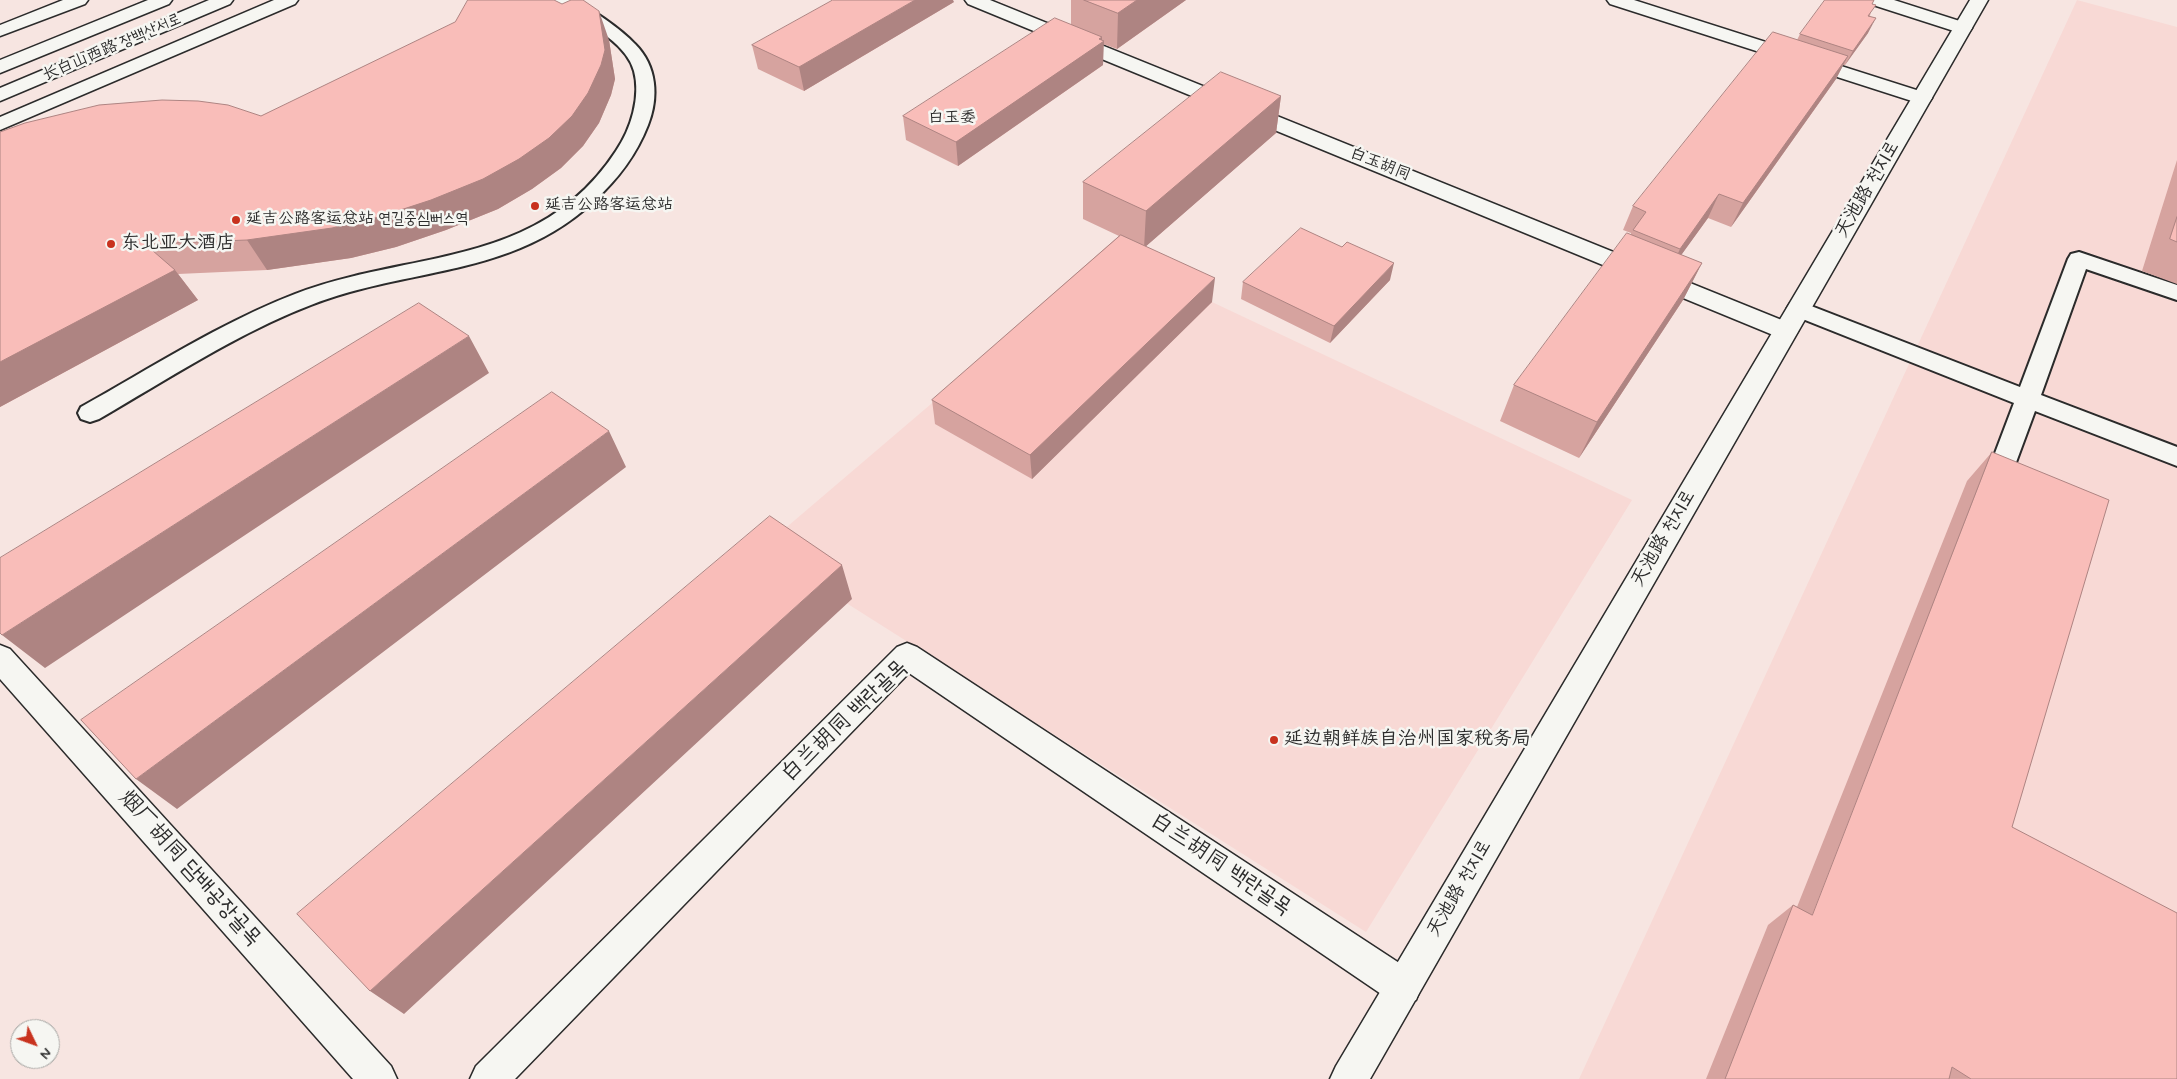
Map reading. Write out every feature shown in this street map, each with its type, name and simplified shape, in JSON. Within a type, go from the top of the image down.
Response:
[{"type":"street","points":[[0,31],[79,0]]},
{"type":"street","name":"长白山西路 장백산서로","points":[[0,67],[163,0]]},
{"type":"street","name":"长白山西路 장백산서로","points":[[0,95],[224,0]]},
{"type":"street","points":[[0,124],[289,0]]},
{"type":"street","name":"白玉胡同","points":[[974,0],[1792,320]]},
{"type":"street","points":[[1616,0],[1922,98]]},
{"type":"street","points":[[1876,0],[1963,28]]},
{"type":"street","name":"天池路 천지로","points":[[1349,1079],[1979,0]]},
{"type":"street","name":"白兰胡同 백란골목","points":[[489,1079],[907,656],[1403,987]]},
{"type":"street","name":"烟厂胡同 담배공장골목","points":[[0,658],[378,1079]]},
{"type":"lane","points":[[90,413],[265,315],[306,298],[340,288],[478,256],[512,245],[552,224],[590,195],[615,168],[634,139],[645,111],[646,82],[640,61],[624,43],[601,24],[558,0]]},
{"type":"lane","points":[[1999,477],[2079,259],[2177,293]]},
{"type":"lane","points":[[1792,320],[2027,399],[2177,457]]},
{"type":"shaded area","points":[[2077,0],[2177,27],[2177,1079],[1579,1079]]},
{"type":"shaded area","name":"延边朝鲜族自治州国家税务局","points":[[1108,253],[1632,500],[1366,932],[761,549]]},
{"type":"building","name":"延吉公路客运总站 연길중심뻐스역","points":[[468,0],[554,0],[562,4],[571,0],[583,0],[599,11],[605,50],[601,65],[588,93],[572,116],[549,138],[519,159],[483,179],[431,200],[379,217],[332,228],[247,240],[145,244],[175,270],[0,362],[0,132],[25,123],[99,105],[162,100],[198,101],[228,105],[261,116],[455,22]]},
{"type":"building","points":[[833,0],[915,0],[799,67],[752,45]]},
{"type":"building","points":[[1084,0],[1137,0],[1118,13]]},
{"type":"building","points":[[1825,0],[1874,0],[1872,4],[1876,5],[1868,16],[1876,18],[1853,51],[1800,34]]},
{"type":"building","points":[[1055,18],[1102,37],[1099,39],[1104,41],[956,142],[903,116]]},
{"type":"building","points":[[1773,32],[1848,56],[1743,203],[1719,194],[1680,249],[1633,230],[1646,212],[1633,206]]},
{"type":"building","points":[[1221,72],[1281,96],[1146,211],[1083,182]]},
{"type":"building","points":[[2177,217],[2177,242],[2170,239]]},
{"type":"building","points":[[1301,228],[1342,247],[1347,242],[1394,263],[1334,326],[1243,282]]},
{"type":"building","points":[[1627,233],[1702,263],[1597,422],[1514,385]]},
{"type":"building","points":[[1121,235],[1215,278],[1030,455],[932,400]]},
{"type":"building","points":[[419,303],[469,336],[2,635],[0,633],[0,558]]},
{"type":"building","points":[[552,392],[609,431],[136,779],[81,720]]},
{"type":"building","points":[[1992,452],[2109,500],[2012,827],[2177,913],[2177,1079],[1971,1079],[1952,1067],[1949,1079],[1725,1079],[1793,905],[1812,915]]},
{"type":"building","points":[[770,516],[842,565],[370,991],[297,914]]},
{"type":"place","name":"延吉公路客运总站","points":[[535,206]]},
{"type":"place","name":"延吉公路客运总站 연길중심뻐스역","points":[[236,220]]},
{"type":"place","name":"东北亚大酒店","points":[[111,244]]},
{"type":"place","name":"延边朝鲜族自治州国家税务局","points":[[1274,740]]},
{"type":"district","name":"白玉委","points":[[952,119]]}]
